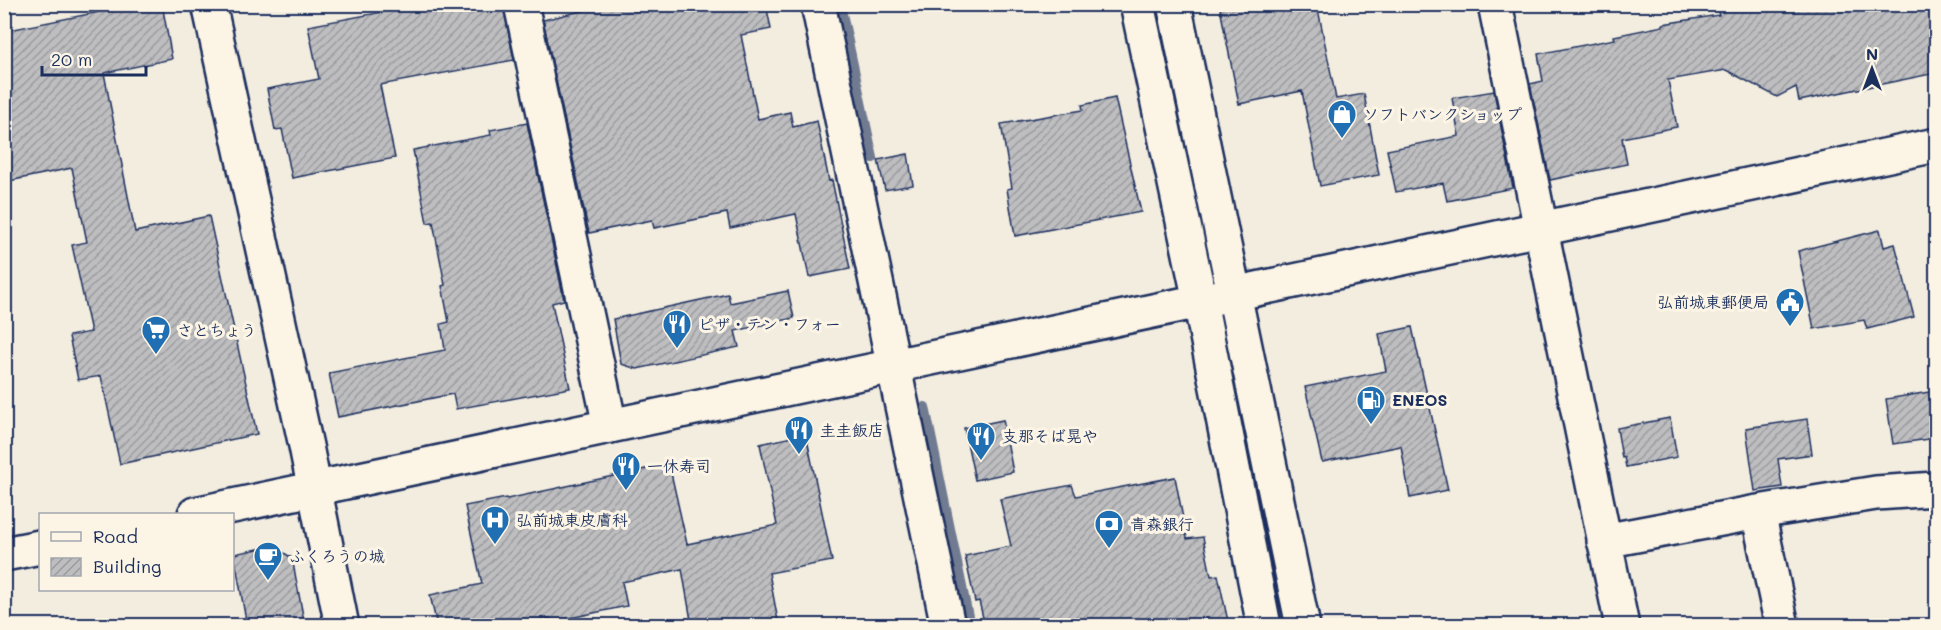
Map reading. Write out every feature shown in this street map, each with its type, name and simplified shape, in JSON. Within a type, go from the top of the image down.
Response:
[{"type":"street","points":[[209,4],[315,491],[342,626]]},
{"type":"street","points":[[818,4],[948,626]]},
{"type":"street","points":[[1137,4],[1200,301],[1264,626]]},
{"type":"street","points":[[1174,4],[1303,626]]},
{"type":"street","points":[[1495,4],[1622,626]]},
{"type":"street","points":[[523,5],[610,426]]},
{"type":"street","points":[[200,513],[315,491],[610,426],[1153,313],[1539,228],[1936,145]]},
{"type":"street","points":[[1604,541],[1876,493],[1936,489]]},
{"type":"street","points":[[1758,512],[1782,626]]},
{"type":"street","points":[[4,554],[39,547]]},
{"type":"building","points":[[139,4],[162,4],[172,59],[104,73],[135,232],[209,216],[257,434],[120,464],[101,376],[78,380],[69,336],[91,332],[72,245],[87,242],[72,168],[4,182],[4,31]]},
{"type":"building","points":[[381,4],[503,4],[514,60],[380,85],[395,158],[292,178],[282,129],[275,130],[267,89],[319,79],[308,26],[383,12]]},
{"type":"building","points":[[611,4],[766,4],[771,29],[741,35],[758,119],[790,112],[793,127],[817,121],[829,181],[832,180],[850,269],[809,277],[796,214],[730,228],[727,213],[654,228],[652,220],[589,233],[543,20]]},
{"type":"building","points":[[1239,4],[1317,4],[1336,99],[1364,94],[1379,175],[1320,186],[1302,91],[1239,104],[1220,8]]},
{"type":"building","points":[[1716,4],[1936,4],[1936,73],[1799,101],[1796,87],[1777,97],[1726,70],[1668,80],[1677,127],[1622,138],[1627,164],[1550,180],[1530,84],[1543,81],[1538,54],[1615,39],[1614,36],[1663,26],[1663,24],[1719,15]]},
{"type":"building","points":[[1494,91],[1513,188],[1447,201],[1443,183],[1396,192],[1387,150],[1459,136],[1452,98]]},
{"type":"building","points":[[1115,98],[1141,212],[1015,236],[1007,189],[1012,188],[1001,124],[1083,110],[1082,105]]},
{"type":"building","points":[[527,123],[564,300],[552,303],[570,388],[456,409],[453,394],[338,417],[329,373],[445,350],[441,324],[449,322],[442,286],[445,285],[433,222],[427,223],[413,150],[491,135],[490,130]]},
{"type":"building","points":[[908,154],[913,185],[885,190],[878,160]]},
{"type":"building","points":[[1880,230],[1884,247],[1895,244],[1914,317],[1867,329],[1864,320],[1814,329],[1798,251]]},
{"type":"building","points":[[788,291],[794,318],[735,331],[739,347],[637,369],[621,364],[613,319],[728,294],[730,303]]},
{"type":"building","points":[[1412,327],[1448,490],[1410,498],[1401,446],[1322,462],[1305,387],[1386,371],[1379,334]]},
{"type":"building","points":[[1936,391],[1936,438],[1893,444],[1886,399]]},
{"type":"building","points":[[1670,418],[1677,457],[1626,467],[1624,457],[1622,458],[1617,428]]},
{"type":"building","points":[[1807,419],[1812,454],[1778,459],[1782,487],[1755,491],[1746,428]]},
{"type":"building","points":[[1003,420],[1013,472],[975,480],[964,428]]},
{"type":"building","points":[[806,434],[832,561],[769,573],[779,626],[692,626],[682,569],[622,582],[627,606],[551,622],[550,618],[516,626],[437,626],[430,595],[482,584],[465,506],[669,464],[687,544],[777,525],[760,444]]},
{"type":"building","points":[[1175,477],[1187,539],[1203,537],[1211,576],[1218,575],[1229,626],[985,626],[979,601],[975,602],[965,556],[1011,546],[1000,499],[1072,485],[1076,496]]},
{"type":"building","name":"ふくろうの城","points":[[273,546],[292,558],[305,626],[247,626],[234,554]]},
{"type":"waterway","points":[[840,4],[873,158]]},
{"type":"waterway","points":[[925,407],[970,626]]},
{"type":"place","name":"ソフトバンクショップ","points":[[1342,140]]},
{"type":"place","name":"弘前城東郵便局","points":[[1790,328]]},
{"type":"place","name":"ピザ・テン・フォー","points":[[677,350]]},
{"type":"place","name":"さとちょう","points":[[156,356]]},
{"type":"place","name":"ENEOS","points":[[1371,426]]},
{"type":"place","name":"圭圭飯店","points":[[799,456]]},
{"type":"place","name":"支那そば晃や","points":[[981,462]]},
{"type":"place","name":"一休寿司","points":[[626,492]]},
{"type":"place","name":"弘前城東皮膚科","points":[[495,546]]},
{"type":"place","name":"青森銀行","points":[[1109,550]]},
{"type":"place","name":"ふくろうの城","points":[[268,582]]}]
